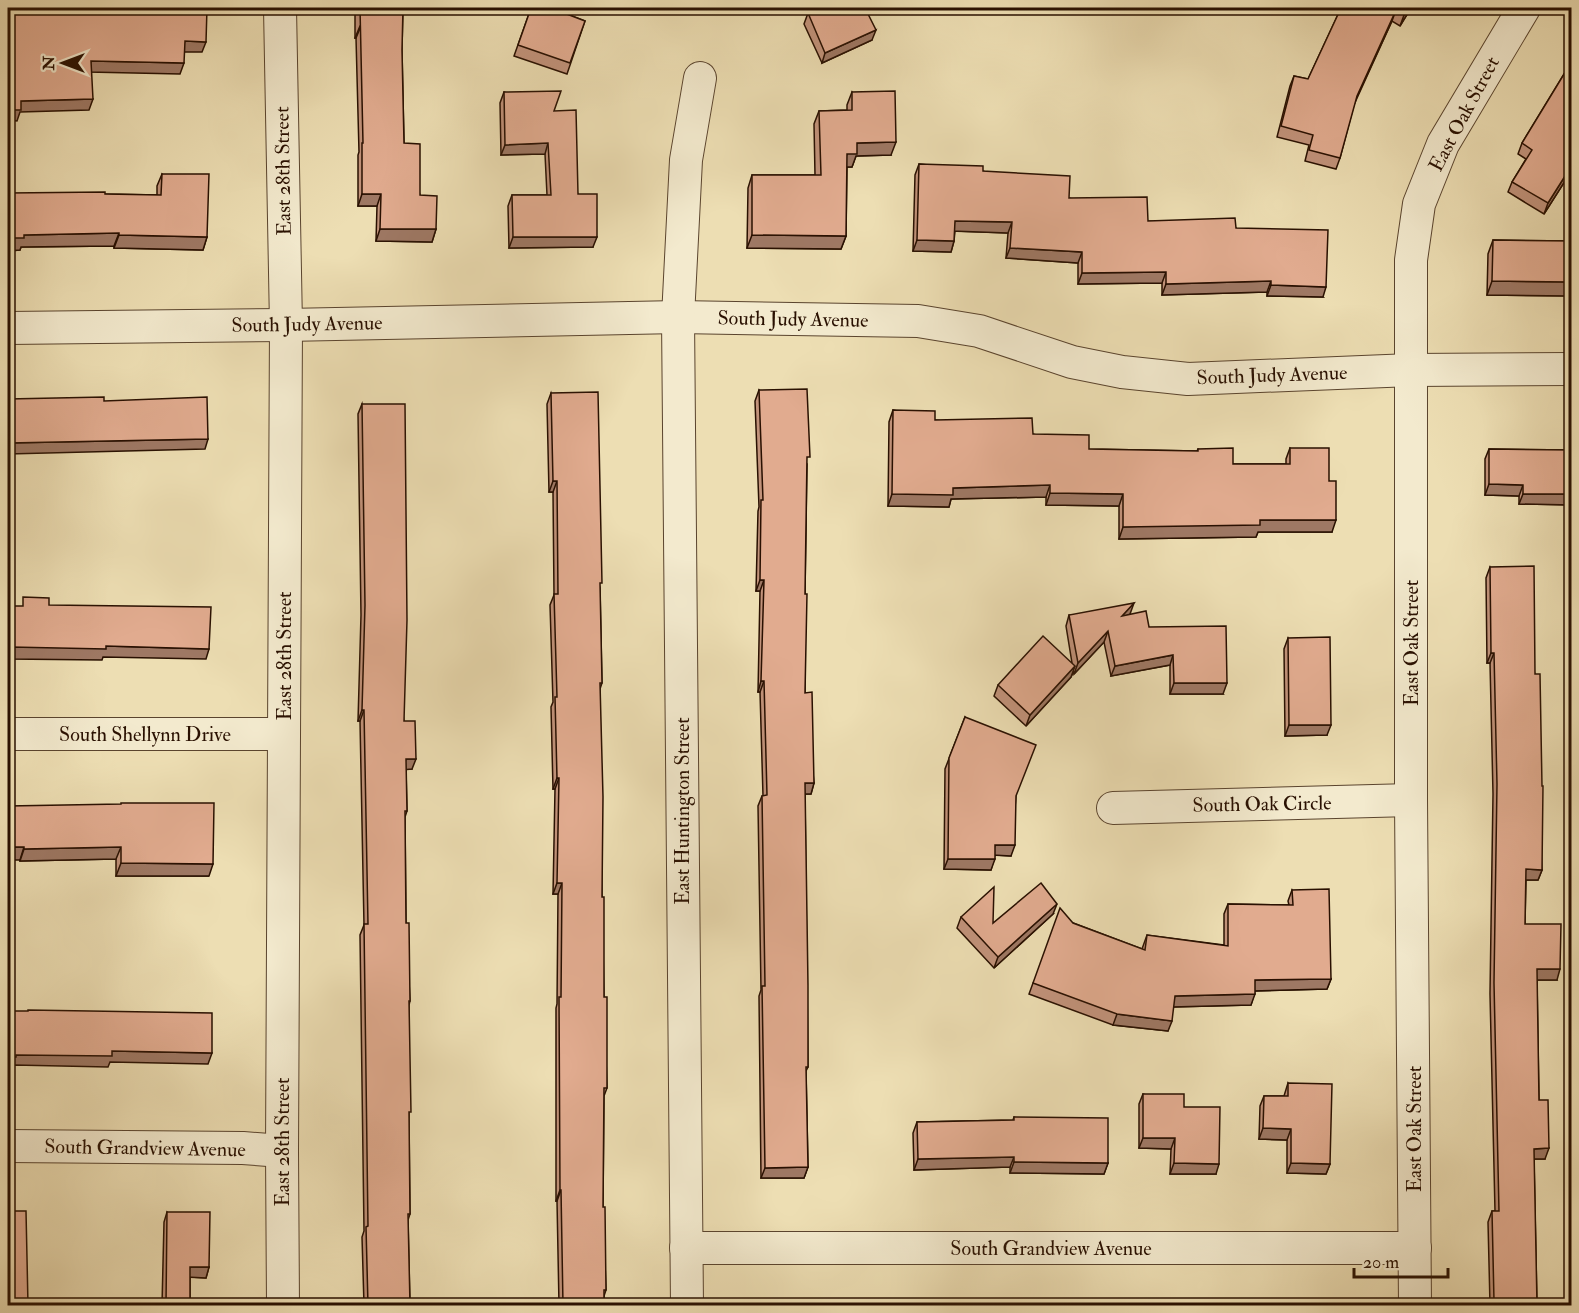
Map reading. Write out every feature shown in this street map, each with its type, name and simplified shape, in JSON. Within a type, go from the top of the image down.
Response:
[{"type":"street","name":"East 28th Street","points":[[280,8],[286,325],[283,1305]]},
{"type":"street","name":"East Oak Street","points":[[1415,1305],[1411,800],[1411,260],[1419,204],[1443,144],[1524,8]]},
{"type":"street","name":"East Huntington Street","points":[[687,1305],[678,317],[686,160],[700,78]]},
{"type":"street","name":"South Judy Avenue","points":[[8,328],[678,317],[918,321],[980,331],[1072,362],[1122,372],[1188,379],[1411,370],[1572,369]]},
{"type":"street","name":"South Shellynn Drive","points":[[8,734],[283,734]]},
{"type":"street","name":"South Oak Circle","points":[[1113,808],[1411,800]]},
{"type":"street","name":"South Grandview Avenue","points":[[8,1146],[243,1148],[282,1151]]},
{"type":"street","name":"South Grandview Avenue","points":[[686,1248],[1415,1248]]},
{"type":"building","points":[[8,8],[207,8],[206,42],[185,41],[184,63],[91,61],[93,99],[21,101],[21,110],[8,110]]},
{"type":"building","points":[[360,8],[403,8],[404,143],[420,144],[420,195],[437,196],[436,229],[380,229],[381,194],[362,194]]},
{"type":"building","points":[[531,8],[565,8],[564,13],[585,21],[570,63],[518,45]]},
{"type":"building","points":[[821,8],[865,8],[876,30],[825,53],[808,13]]},
{"type":"building","points":[[1341,8],[1408,8],[1404,15],[1396,10],[1357,96],[1340,158],[1309,150],[1313,135],[1281,126],[1294,76],[1308,79]]},
{"type":"building","points":[[1572,61],[1572,165],[1548,203],[1512,182],[1532,150],[1522,143]]},
{"type":"building","points":[[561,91],[554,111],[576,110],[578,194],[597,194],[597,237],[513,237],[512,195],[551,195],[548,143],[505,145],[504,92]]},
{"type":"building","points":[[895,91],[896,142],[857,143],[857,154],[847,154],[846,236],[752,235],[752,175],[821,175],[819,111],[852,110],[852,92]]},
{"type":"building","points":[[919,164],[983,166],[983,171],[1070,176],[1069,198],[1147,197],[1148,221],[1235,218],[1236,228],[1328,230],[1326,287],[1271,285],[1271,281],[1166,284],[1166,272],[1082,273],[1082,252],[1010,248],[1012,222],[955,221],[954,241],[917,240]]},
{"type":"building","points":[[162,174],[209,174],[207,237],[119,235],[119,233],[24,235],[24,238],[8,238],[8,193],[105,192],[105,194],[161,195]]},
{"type":"building","points":[[1493,240],[1572,241],[1572,282],[1492,281]]},
{"type":"building","points":[[807,389],[810,457],[807,457],[805,693],[812,692],[814,783],[805,783],[808,1167],[765,1168],[762,796],[767,795],[764,681],[761,681],[764,580],[760,580],[761,500],[763,500],[759,390]]},
{"type":"building","points":[[598,392],[602,583],[600,583],[602,683],[600,683],[603,797],[602,897],[604,897],[604,997],[607,997],[603,1207],[605,1207],[606,1290],[604,1290],[604,1305],[563,1305],[559,997],[561,997],[562,883],[557,883],[559,778],[557,778],[554,594],[558,594],[557,481],[553,481],[551,393]]},
{"type":"building","points":[[104,397],[104,401],[207,397],[208,439],[8,443],[8,399]]},
{"type":"building","points":[[362,404],[405,404],[407,620],[404,721],[415,721],[416,759],[406,759],[407,811],[405,811],[406,923],[409,923],[410,1001],[411,1112],[409,1112],[410,1214],[408,1214],[410,1305],[368,1305],[364,924],[368,924],[364,710],[362,710],[365,605]]},
{"type":"building","points":[[893,410],[935,411],[935,420],[1032,418],[1033,434],[1089,435],[1089,449],[1198,451],[1198,449],[1233,448],[1233,464],[1290,464],[1290,448],[1329,448],[1329,481],[1336,481],[1336,520],[1260,520],[1260,525],[1123,527],[1123,494],[1050,493],[1050,485],[953,488],[953,495],[892,494]]},
{"type":"building","points":[[1489,449],[1572,450],[1572,494],[1523,494],[1523,485],[1489,484]]},
{"type":"building","points":[[1534,566],[1535,674],[1540,674],[1543,786],[1542,870],[1526,869],[1525,924],[1561,924],[1560,969],[1537,969],[1539,1100],[1548,1100],[1549,1148],[1534,1149],[1537,1305],[1496,1305],[1494,1301],[1492,1211],[1499,1211],[1494,983],[1497,784],[1490,567]]},
{"type":"building","points":[[23,597],[49,598],[49,605],[211,607],[209,649],[106,646],[106,649],[11,647],[8,649],[8,606],[23,606]]},
{"type":"building","points":[[1134,603],[1122,616],[1146,611],[1149,627],[1226,626],[1227,683],[1174,683],[1173,655],[1115,666],[1108,631],[1078,663],[1069,615]]},
{"type":"building","points":[[1043,636],[1075,666],[1030,715],[998,685]]},
{"type":"building","points":[[1330,637],[1331,725],[1289,725],[1288,638]]},
{"type":"building","points":[[965,717],[1036,745],[1016,796],[1015,845],[995,845],[995,859],[948,859],[949,758]]},
{"type":"building","points":[[214,803],[213,864],[121,863],[121,847],[24,849],[24,847],[8,847],[8,806]]},
{"type":"building","points":[[1041,883],[1057,904],[998,957],[961,917],[994,887],[993,923]]},
{"type":"building","points":[[1329,889],[1331,979],[1255,980],[1255,994],[1175,996],[1172,1021],[1117,1014],[1033,983],[1060,908],[1073,923],[1145,950],[1147,935],[1228,946],[1228,904],[1293,905],[1292,890]]},
{"type":"building","points":[[8,1011],[212,1013],[212,1053],[112,1051],[112,1056],[16,1055],[16,1057],[8,1057]]},
{"type":"building","points":[[1288,1083],[1332,1084],[1330,1164],[1291,1163],[1291,1129],[1263,1128],[1264,1096],[1288,1096]]},
{"type":"building","points":[[1143,1094],[1184,1094],[1184,1107],[1220,1107],[1219,1164],[1174,1163],[1175,1138],[1143,1138]]},
{"type":"building","points":[[1014,1117],[1108,1118],[1108,1163],[1014,1162],[1014,1157],[918,1159],[917,1122],[1014,1120]]},
{"type":"building","points":[[8,1211],[26,1211],[28,1305],[8,1305]]},
{"type":"building","points":[[167,1212],[210,1212],[209,1267],[190,1267],[190,1305],[166,1305]]}]
